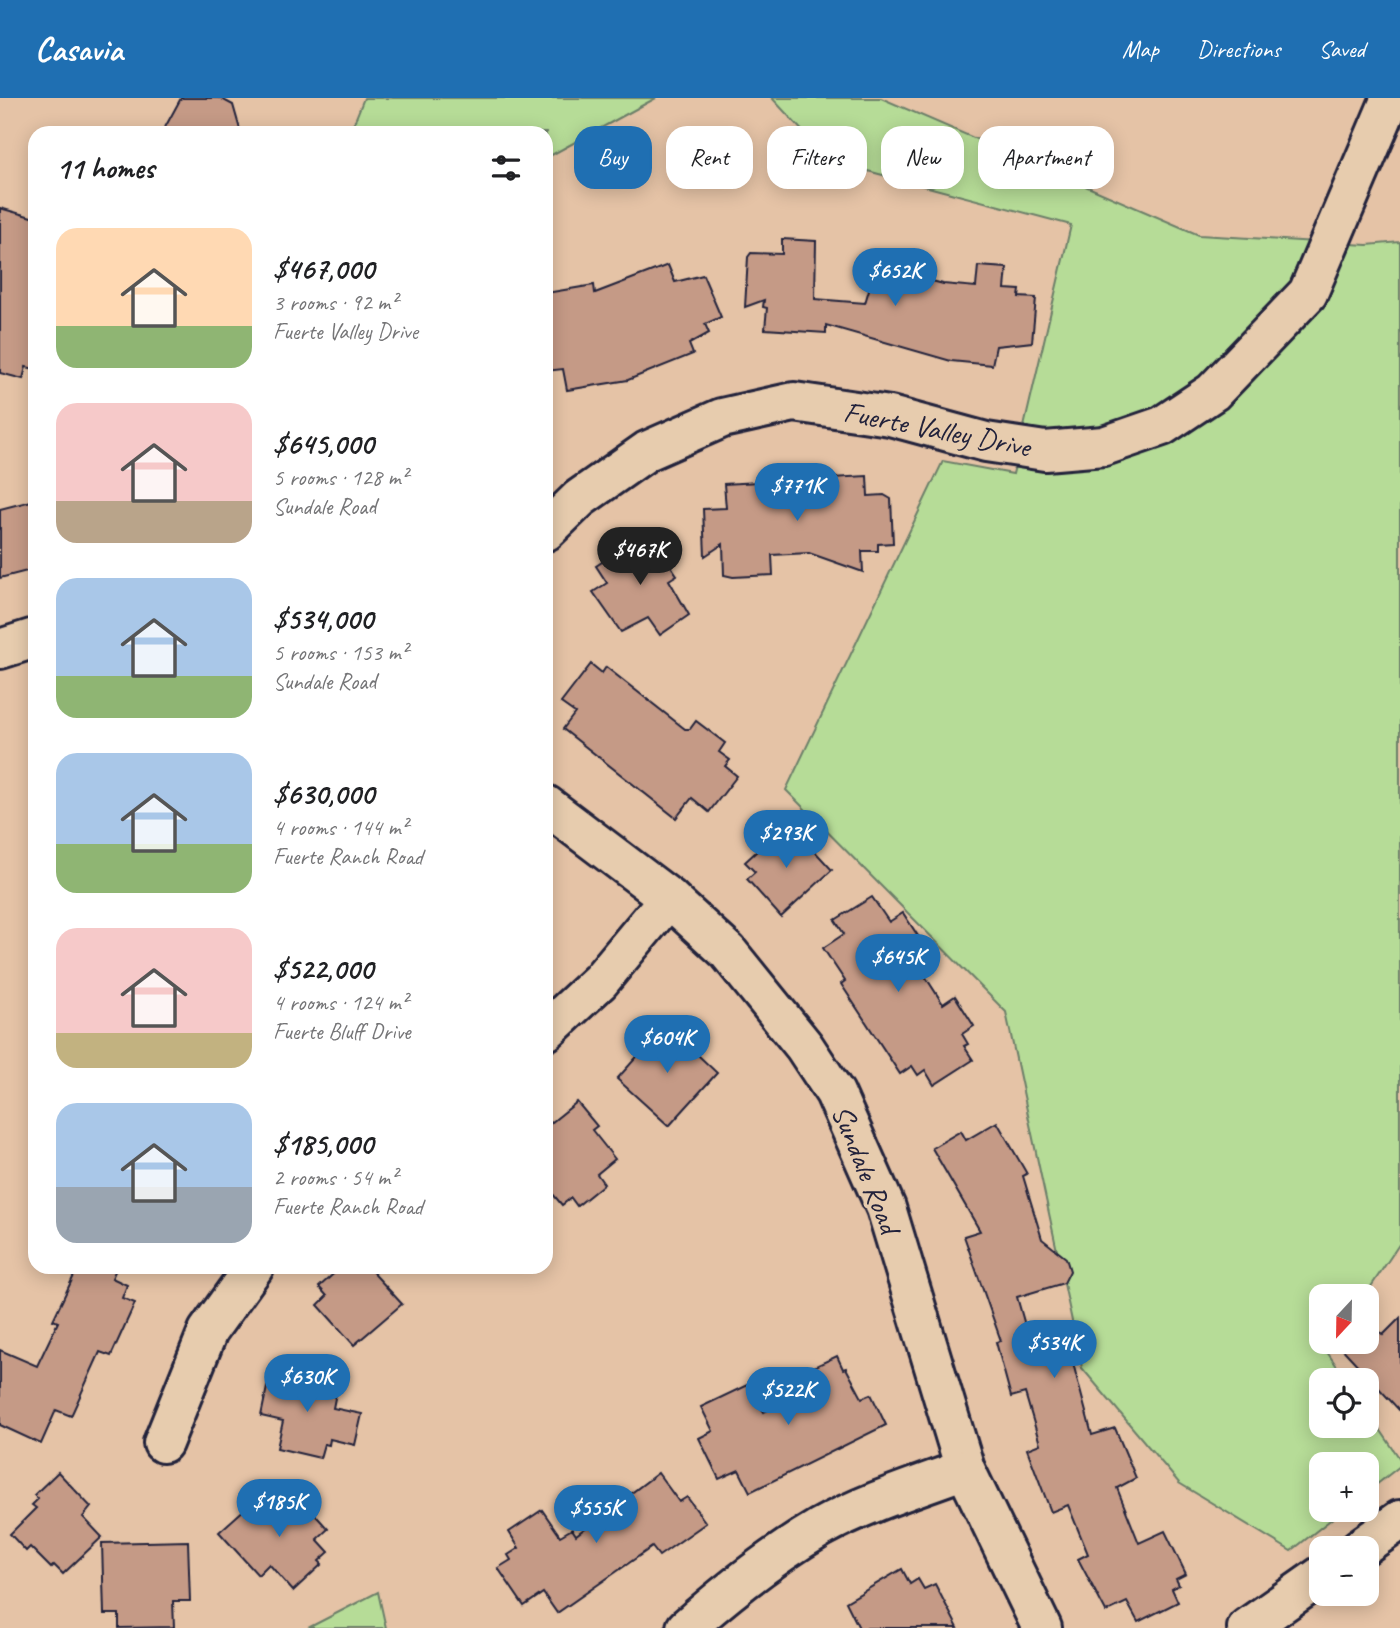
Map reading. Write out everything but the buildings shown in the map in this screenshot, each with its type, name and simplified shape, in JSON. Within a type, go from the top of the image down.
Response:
[{"type":"street","name":"Fuerte Valley Drive","points":[[553,524],[580,498],[647,451],[722,418],[794,402],[890,416],[986,442],[1045,451],[1104,446],[1162,426],[1213,392],[1308,293],[1391,98]]},
{"type":"street","points":[[0,649],[28,640]]},
{"type":"street","name":"Sundale Road","points":[[553,810],[669,898],[728,952],[804,1046],[835,1093],[886,1208],[965,1469],[1042,1628]]},
{"type":"street","points":[[553,1025],[600,981],[669,898]]},
{"type":"street","points":[[163,1443],[208,1331],[249,1274]]},
{"type":"street","points":[[685,1628],[730,1590],[820,1528],[889,1496],[965,1469]]},
{"type":"street","points":[[1377,1536],[1400,1520]]},
{"type":"street","points":[[1247,1628],[1309,1584]]},
{"type":"green space","points":[[364,98],[656,98],[605,126],[574,126],[574,143],[553,154],[553,126],[353,126]]},
{"type":"green space","points":[[772,98],[881,98],[946,126],[881,126],[881,175],[867,171],[867,126],[798,126]]},
{"type":"green space","points":[[964,134],[978,140],[978,189],[1092,189],[1199,235],[1367,245],[1400,242],[1400,1243],[1373,1284],[1309,1284],[1309,1354],[1328,1354],[1338,1368],[1309,1368],[1309,1438],[1379,1438],[1379,1428],[1400,1459],[1400,1466],[1379,1483],[1379,1452],[1309,1452],[1309,1522],[1328,1522],[1291,1551],[1179,1483],[1082,1368],[1006,1012],[786,790],[943,461],[1013,474],[1071,225],[935,189],[964,189]]},
{"type":"green space","points":[[378,1592],[386,1628],[308,1628]]}]
